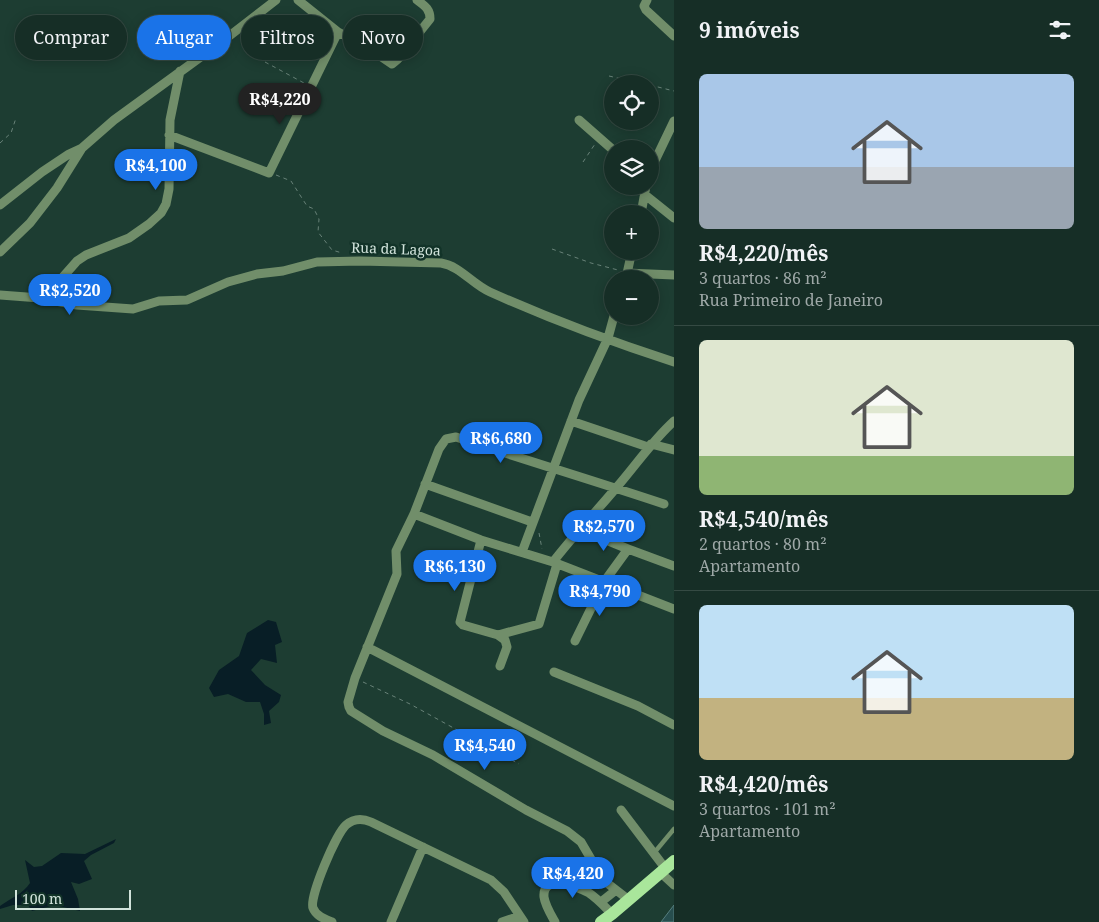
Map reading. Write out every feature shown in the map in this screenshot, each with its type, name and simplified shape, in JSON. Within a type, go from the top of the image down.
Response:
[{"type":"main road","points":[[601,922],[667,867]]},
{"type":"street","points":[[1,202],[69,154],[82,148],[114,120],[276,0]]},
{"type":"street","points":[[298,0],[338,32],[392,64],[398,60],[430,19],[430,12],[427,7],[417,0]]},
{"type":"street","points":[[646,0],[644,6],[646,10],[674,36]]},
{"type":"street","points":[[169,135],[269,173],[338,32]]},
{"type":"street","points":[[40,298],[47,295],[77,262],[86,255],[129,238],[161,213],[166,204],[169,189],[170,120],[180,71]]},
{"type":"street","points":[[579,120],[604,142]]},
{"type":"street","points":[[659,152],[674,121]]},
{"type":"street","points":[[0,252],[30,223],[57,188],[82,148]]},
{"type":"street","points":[[650,195],[674,218]]},
{"type":"street","name":"Rua da Lagoa","points":[[0,295],[40,298],[78,306],[133,309],[159,301],[188,300],[221,284],[257,274],[282,271],[325,261],[423,261],[448,264],[458,270],[468,280],[488,292],[674,362]]},
{"type":"street","points":[[659,275],[674,275]]},
{"type":"street","points":[[522,552],[571,421],[590,374],[608,338],[612,325]]},
{"type":"street","points":[[571,421],[650,446],[674,450]]},
{"type":"street","points":[[498,635],[538,624],[552,562],[617,488],[650,446],[674,421]]},
{"type":"street","points":[[629,900],[602,877],[581,842],[567,831],[526,810],[433,755],[383,730],[351,711],[348,707],[348,702],[355,678],[397,574],[396,553],[414,514],[439,449],[446,439],[452,437],[664,504]]},
{"type":"street","points":[[425,484],[532,522]]},
{"type":"street","points":[[414,514],[481,540],[552,562],[674,609]]},
{"type":"street","points":[[579,529],[674,566]]},
{"type":"street","points":[[481,540],[460,622],[463,625],[498,635],[505,640],[507,644],[500,666]]},
{"type":"street","points":[[575,642],[604,582],[628,549]]},
{"type":"street","points":[[367,647],[674,806]]},
{"type":"street","points":[[554,672],[638,706],[674,725]]},
{"type":"street","points":[[621,810],[667,867],[674,885]]},
{"type":"street","points":[[332,922],[317,915],[314,911],[312,901],[316,887],[342,830],[346,825],[355,820],[364,819],[491,880],[504,892],[522,919],[502,922]]},
{"type":"street","points":[[391,922],[423,848]]},
{"type":"street","points":[[555,922],[546,905],[544,895],[550,886],[561,883],[590,894],[612,914]]},
{"type":"street","points":[[601,902],[616,890]]},
{"type":"lane","points":[[654,853],[674,829]]},
{"type":"path","points":[[266,62],[311,87]]},
{"type":"path","points":[[659,87],[674,91]]},
{"type":"path","points":[[0,143],[11,133],[16,118]]},
{"type":"path","points":[[583,162],[599,138]]},
{"type":"path","points":[[269,173],[291,180],[307,206],[314,209],[320,218],[318,232],[332,250],[360,261]]},
{"type":"path","points":[[552,249],[610,270]]},
{"type":"path","points":[[539,532],[539,540],[552,562]]},
{"type":"path","points":[[355,678],[410,704],[519,764]]},
{"type":"water","points":[[268,620],[276,622],[282,642],[275,645],[277,663],[261,659],[251,670],[265,685],[281,695],[279,702],[269,711],[271,723],[264,725],[264,714],[260,702],[246,702],[228,694],[214,697],[209,688],[219,670],[239,656],[247,633]]},
{"type":"water","points":[[116,839],[114,843],[91,855],[84,861],[92,879],[79,884],[71,882],[78,899],[80,911],[55,905],[32,911],[28,905],[13,905],[0,909],[0,906],[20,893],[30,883],[25,860],[34,867],[42,866],[61,853],[85,854]]},
{"type":"building","points":[[674,905],[674,922],[661,922]]}]
